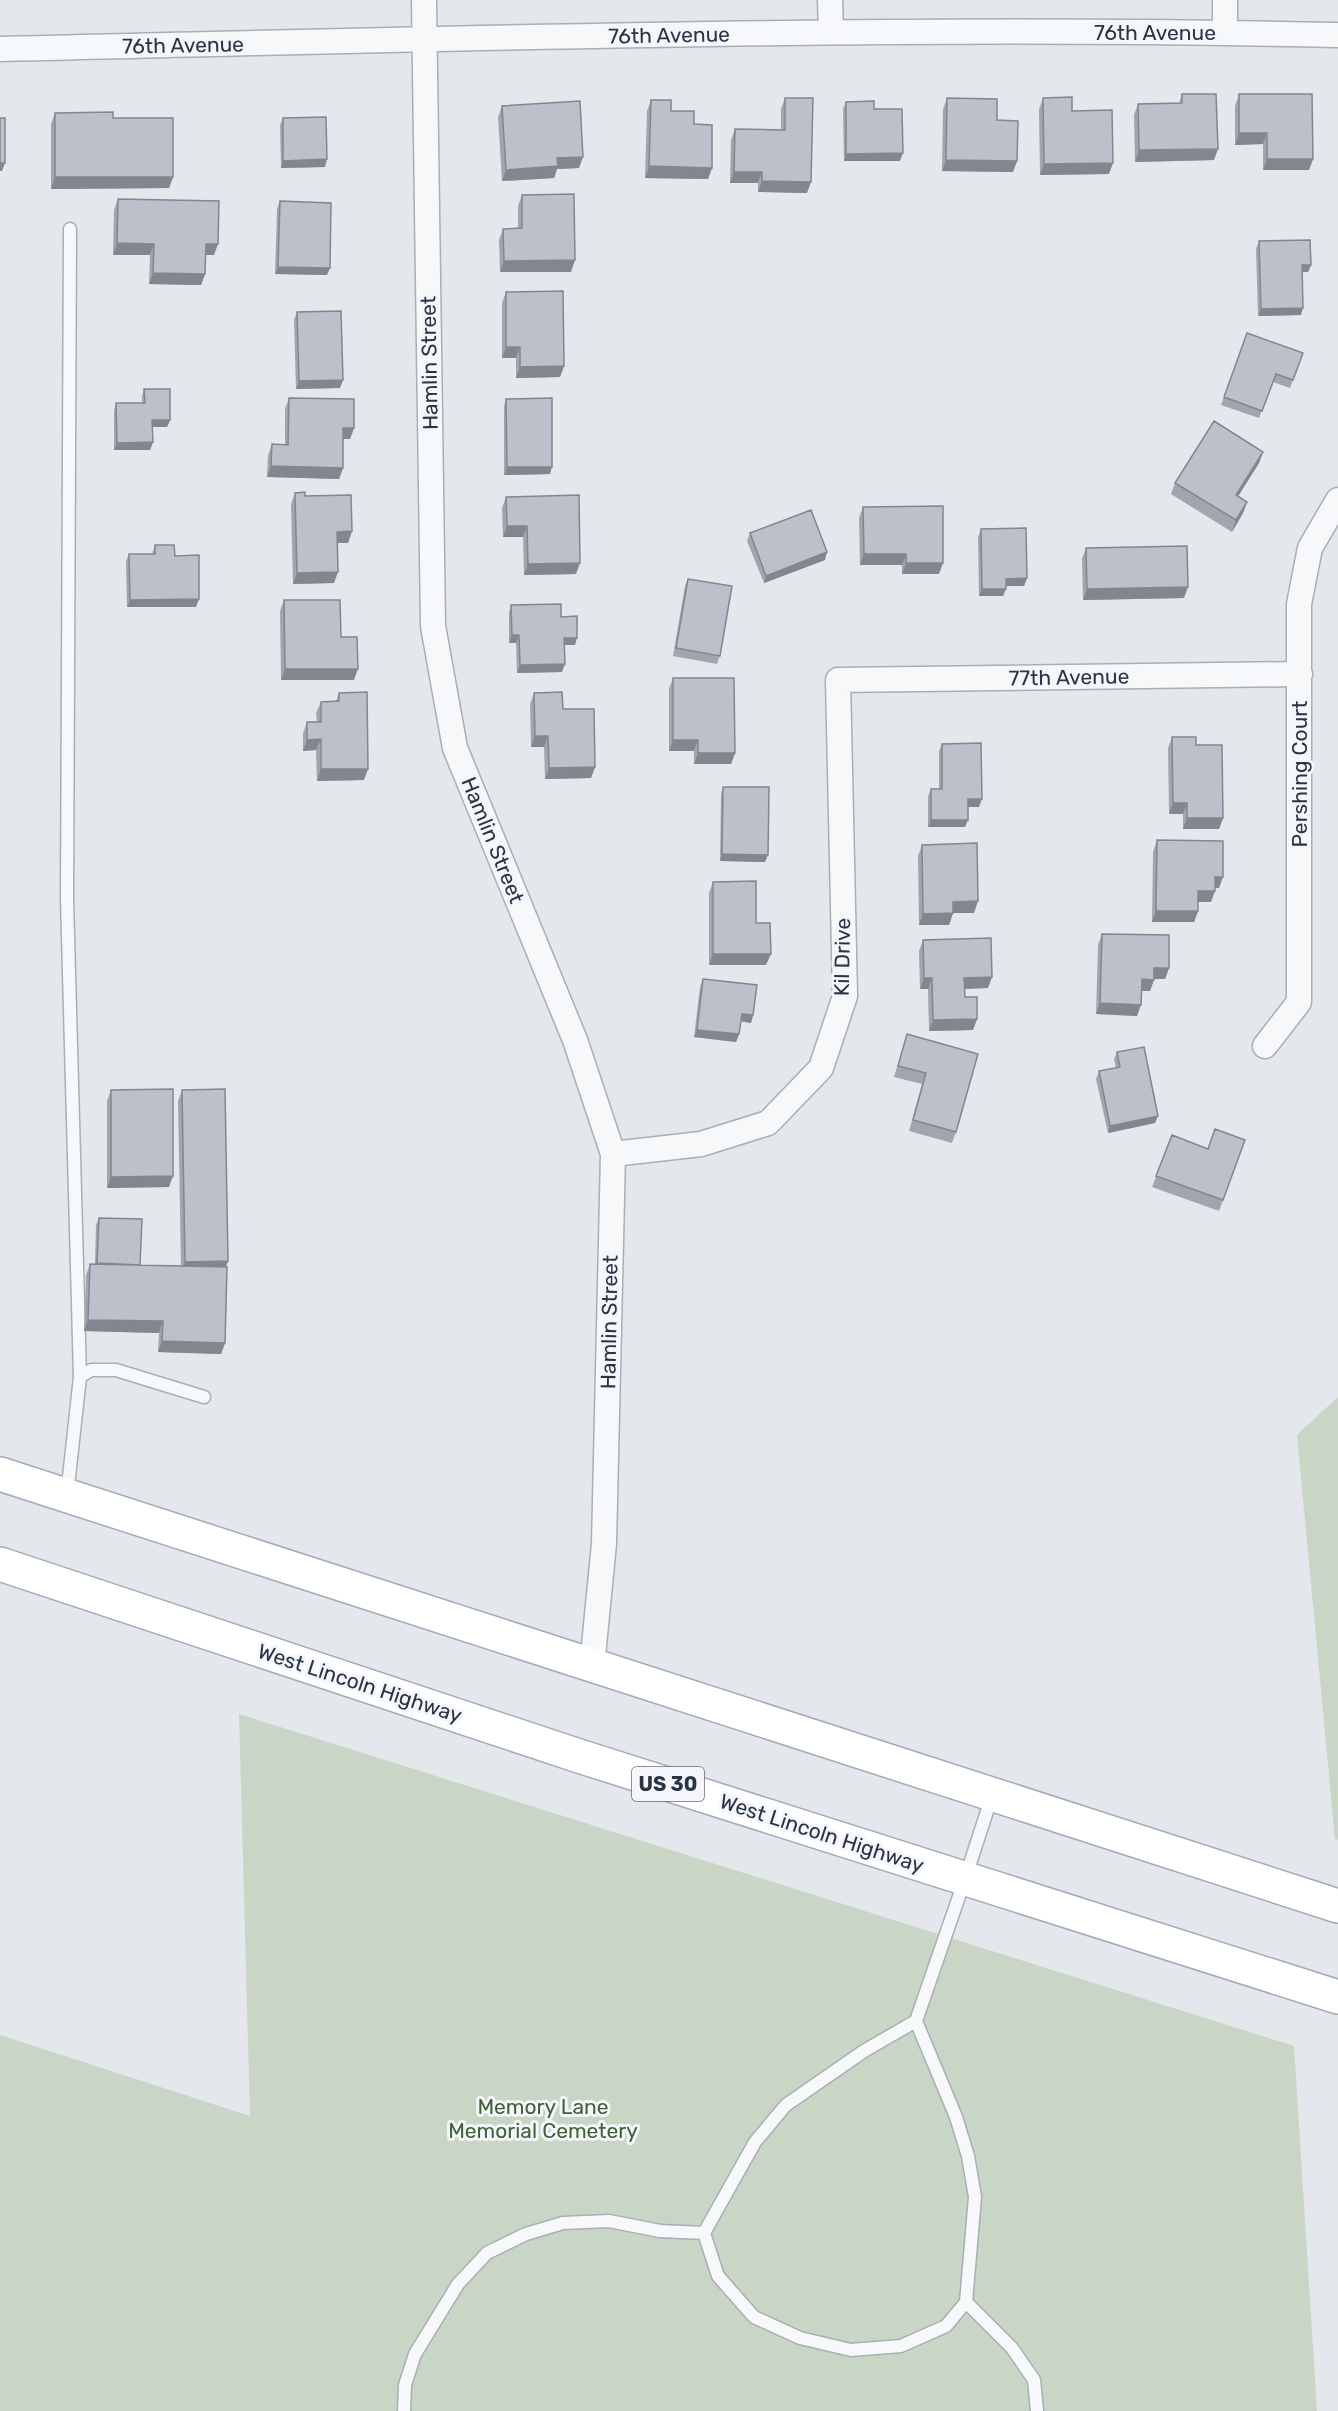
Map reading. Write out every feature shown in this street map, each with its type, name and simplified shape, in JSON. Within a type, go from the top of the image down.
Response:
[{"type":"main road","points":[[0,1474],[1338,1906]]},
{"type":"main road","name":"West Lincoln Highway","points":[[0,1564],[579,1756],[1338,1997]]},
{"type":"street","name":"Hamlin Street","points":[[424,0],[433,626],[455,748],[575,1040],[613,1154],[604,1544],[592,1666]]},
{"type":"street","points":[[830,0],[831,32]]},
{"type":"street","points":[[1225,0],[1226,32]]},
{"type":"street","name":"76th Avenue","points":[[0,49],[831,32],[1338,34]]},
{"type":"street","name":"Pershing Court","points":[[1265,1046],[1299,1002],[1299,604],[1310,549],[1338,500]]},
{"type":"street","name":"77th Avenue","points":[[838,680],[1300,674]]},
{"type":"street","name":"Kil Drive","points":[[613,1154],[701,1144],[768,1123],[821,1068],[845,996],[838,680]]},
{"type":"lane","points":[[66,1496],[80,1377],[67,899],[70,229]]},
{"type":"lane","points":[[80,1377],[91,1370],[116,1370],[204,1397]]},
{"type":"lane","points":[[916,2021],[956,2117],[968,2156],[975,2197],[966,2302],[946,2326],[901,2346],[851,2350],[800,2338],[754,2318],[718,2276],[704,2233],[755,2142],[786,2105],[864,2051],[916,2021],[992,1795]]},
{"type":"lane","points":[[404,2411],[405,2385],[415,2354],[458,2284],[487,2253],[526,2234],[563,2223],[609,2221],[660,2231],[704,2233]]},
{"type":"lane","points":[[966,2302],[1012,2348],[1034,2380],[1037,2411]]},
{"type":"green space","points":[[1338,1397],[1338,1840],[1335,1839],[1297,1435]]},
{"type":"green space","name":"Memory Lane Memorial Cemetery","points":[[239,1714],[1294,2046],[1317,2411],[0,2411],[0,2035],[250,2116]]},
{"type":"building","points":[[1182,94],[1216,94],[1218,149],[1139,150],[1138,104],[1182,103]]},
{"type":"building","points":[[1239,94],[1312,94],[1313,159],[1267,159],[1267,133],[1239,133]]},
{"type":"building","points":[[1072,97],[1072,111],[1112,110],[1113,163],[1044,164],[1043,98]]},
{"type":"building","points":[[785,98],[813,98],[811,182],[762,181],[762,172],[734,172],[735,129],[785,130]]},
{"type":"building","points":[[947,98],[997,99],[997,120],[1018,121],[1017,161],[946,160]]},
{"type":"building","points":[[651,100],[671,100],[671,111],[694,111],[694,124],[712,125],[712,168],[649,166]]},
{"type":"building","points":[[580,101],[583,157],[557,158],[558,166],[506,170],[502,106]]},
{"type":"building","points":[[874,101],[874,109],[902,109],[903,153],[846,154],[846,102]]},
{"type":"building","points":[[113,112],[113,118],[173,118],[173,177],[55,177],[55,113]]},
{"type":"building","points":[[326,117],[327,159],[283,161],[283,118]]},
{"type":"building","points":[[0,118],[5,118],[5,163],[0,163]]},
{"type":"building","points":[[574,194],[575,260],[504,261],[503,229],[522,228],[522,195]]},
{"type":"building","points":[[118,199],[219,201],[218,244],[206,244],[205,274],[153,273],[154,244],[117,243]]},
{"type":"building","points":[[280,201],[331,203],[330,268],[278,267]]},
{"type":"building","points":[[1310,240],[1311,265],[1302,265],[1303,308],[1261,309],[1259,241]]},
{"type":"building","points":[[563,291],[564,366],[520,367],[520,347],[506,347],[506,292]]},
{"type":"building","points":[[341,311],[343,380],[299,381],[297,312]]},
{"type":"building","points":[[1247,333],[1303,353],[1293,380],[1276,374],[1262,411],[1224,397]]},
{"type":"building","points":[[144,389],[170,389],[170,420],[152,420],[153,442],[117,443],[116,403],[145,403]]},
{"type":"building","points":[[289,398],[354,399],[354,428],[343,428],[343,468],[271,466],[272,444],[288,445]]},
{"type":"building","points":[[552,398],[552,467],[507,467],[506,399]]},
{"type":"building","points":[[1214,421],[1263,452],[1236,495],[1247,502],[1236,520],[1175,483]]},
{"type":"building","points":[[305,492],[305,496],[351,495],[352,531],[337,532],[338,572],[297,573],[295,493]]},
{"type":"building","points":[[579,495],[580,563],[528,564],[527,526],[507,526],[506,497]]},
{"type":"building","points":[[943,506],[943,563],[906,563],[906,554],[864,554],[863,507]]},
{"type":"building","points":[[811,510],[827,552],[766,576],[750,533]]},
{"type":"building","points":[[1026,528],[1027,578],[1006,579],[1006,589],[982,589],[981,529]]},
{"type":"building","points":[[155,545],[174,545],[175,556],[199,555],[199,599],[130,600],[129,554],[155,554]]},
{"type":"building","points":[[1187,546],[1188,587],[1087,589],[1086,548]]},
{"type":"building","points":[[688,579],[732,586],[720,656],[676,648]]},
{"type":"building","points":[[284,600],[340,600],[341,637],[357,637],[358,669],[285,669]]},
{"type":"building","points":[[561,604],[561,617],[577,616],[577,638],[564,638],[565,664],[520,665],[519,635],[512,635],[511,605]]},
{"type":"building","points":[[673,678],[734,678],[735,753],[698,753],[698,740],[673,740]]},
{"type":"building","points":[[367,692],[368,769],[321,769],[321,739],[307,740],[307,722],[321,722],[321,702],[339,701],[339,693]]},
{"type":"building","points":[[562,692],[563,709],[594,709],[595,767],[549,768],[548,736],[535,736],[534,693]]},
{"type":"building","points":[[1172,737],[1196,737],[1196,745],[1222,745],[1223,818],[1187,818],[1187,803],[1173,803]]},
{"type":"building","points":[[981,743],[982,799],[968,799],[968,820],[931,820],[931,789],[942,789],[942,744]]},
{"type":"building","points":[[723,787],[769,787],[768,855],[722,854]]},
{"type":"building","points":[[1157,840],[1223,841],[1223,877],[1215,877],[1215,891],[1198,891],[1198,911],[1156,911]]},
{"type":"building","points":[[977,843],[978,901],[953,902],[953,913],[923,914],[922,845]]},
{"type":"building","points":[[756,881],[756,923],[770,923],[771,954],[713,954],[713,882]]},
{"type":"building","points":[[1102,934],[1169,935],[1169,968],[1154,968],[1154,980],[1142,979],[1141,1005],[1100,1003]]},
{"type":"building","points":[[991,938],[992,977],[964,978],[965,997],[977,997],[977,1019],[933,1020],[932,978],[924,978],[923,940]]},
{"type":"building","points":[[703,979],[757,985],[753,1015],[742,1014],[739,1034],[697,1030]]},
{"type":"building","points":[[907,1034],[978,1054],[956,1132],[913,1120],[926,1073],[898,1066]]},
{"type":"building","points":[[1144,1047],[1158,1116],[1110,1126],[1099,1071],[1120,1067],[1117,1052]]},
{"type":"building","points":[[173,1089],[173,1176],[111,1177],[111,1090]]},
{"type":"building","points":[[225,1089],[228,1261],[185,1262],[182,1090]]},
{"type":"building","points":[[1215,1129],[1245,1140],[1223,1200],[1156,1176],[1172,1135],[1208,1149]]},
{"type":"building","points":[[99,1218],[142,1219],[140,1265],[97,1263]]},
{"type":"building","points":[[90,1264],[227,1267],[225,1343],[162,1341],[163,1321],[88,1320]]}]
